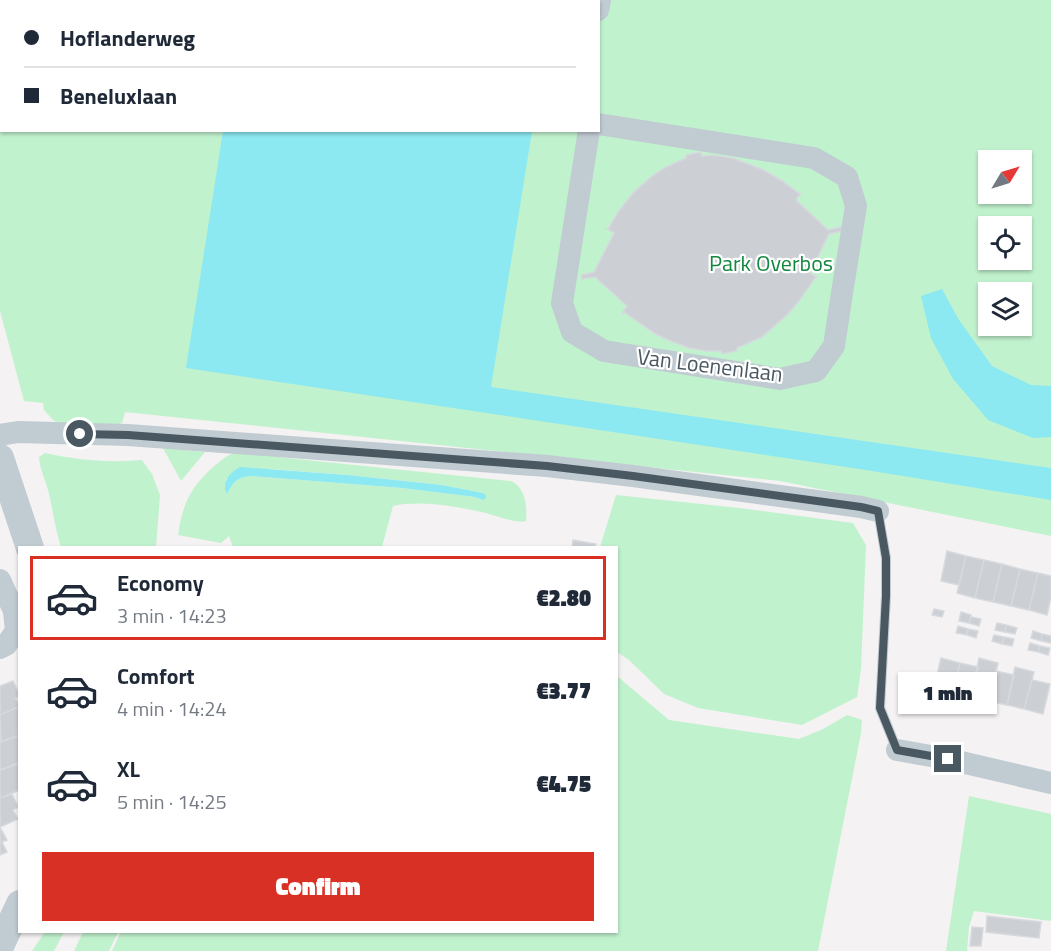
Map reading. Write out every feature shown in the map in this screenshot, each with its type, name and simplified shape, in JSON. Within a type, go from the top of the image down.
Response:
[{"type":"street","name":"Van Loenenlaan","points":[[589,132],[562,303],[572,332],[604,351],[780,379],[816,371],[834,346],[846,271],[856,207],[847,177],[814,158],[600,124]]},
{"type":"street","points":[[0,435],[18,432],[128,435],[547,466],[878,511]]},
{"type":"street","points":[[0,458],[29,546]]},
{"type":"street","points":[[0,580],[14,611],[16,632],[3,647]]},
{"type":"street","points":[[897,750],[948,759],[1051,783]]},
{"type":"street","points":[[0,946],[18,908]]},
{"type":"lane","points":[[878,511],[886,558],[880,708],[897,750]]},
{"type":"green space","name":"Park Overbos","points":[[600,0],[1051,0],[1051,536],[780,481],[125,412],[122,423],[100,431],[54,421],[44,410],[43,403],[24,401],[0,311],[0,132],[600,132]]},
{"type":"green space","points":[[163,448],[205,452],[181,481]]},
{"type":"green space","points":[[238,452],[511,481],[523,493],[526,504],[526,521],[510,520],[449,506],[403,504],[393,506],[382,546],[233,546],[229,536],[221,543],[178,535],[184,507],[192,491],[203,476],[223,459]],"holes":[[[271,469],[442,485],[483,493],[483,500],[476,497],[402,488],[251,476],[236,480],[227,494],[225,486],[226,479]]]},
{"type":"green space","points":[[45,453],[93,460],[142,460],[152,474],[160,495],[156,546],[61,546],[39,457]]},
{"type":"green space","points":[[616,495],[853,523],[866,545],[861,669],[857,697],[802,725],[698,708],[664,694],[629,660],[618,653],[618,546],[600,546]]},
{"type":"green space","points":[[618,677],[669,720],[799,739],[847,715],[862,720],[818,951],[112,951],[121,933],[618,933]]},
{"type":"green space","points":[[969,796],[1051,814],[1051,921],[974,911],[969,927],[967,951],[946,951]]},
{"type":"green space","points":[[44,933],[63,933],[54,951],[32,951]]},
{"type":"green space","points":[[83,933],[118,933],[109,951],[74,951]]},
{"type":"water","points":[[223,132],[532,132],[491,387],[1051,468],[1051,500],[866,470],[186,368]]},
{"type":"water","points":[[942,289],[959,320],[992,366],[1031,385],[1051,386],[1051,437],[1033,438],[988,420],[953,379],[931,338],[921,296]]},
{"type":"water","points":[[240,467],[442,485],[483,493],[486,498],[483,500],[402,488],[251,476],[236,481],[227,494],[225,486],[227,479]]},
{"type":"building","points":[[701,152],[702,156],[733,158],[764,170],[801,193],[796,200],[828,230],[841,227],[842,231],[829,234],[810,273],[817,277],[787,315],[762,337],[737,348],[737,351],[722,354],[721,351],[689,348],[654,333],[624,312],[623,314],[622,313],[627,306],[595,277],[582,279],[581,275],[594,272],[614,233],[607,229],[633,193],[666,167],[686,158],[686,155]]},
{"type":"building","points":[[573,540],[596,544],[596,546],[572,546]]},
{"type":"building","points":[[947,551],[966,556],[959,585],[941,581]]},
{"type":"building","points":[[966,556],[984,560],[975,598],[957,593]]},
{"type":"building","points":[[984,560],[1002,564],[993,602],[975,598]]},
{"type":"building","points":[[1002,564],[1020,569],[1011,606],[993,602]]},
{"type":"building","points":[[1020,569],[1038,573],[1029,610],[1011,606]]},
{"type":"building","points":[[1038,573],[1051,576],[1051,597],[1047,615],[1029,610]]},
{"type":"building","points":[[934,609],[944,611],[942,617],[932,615]]},
{"type":"building","points":[[961,612],[971,615],[969,623],[959,621]]},
{"type":"building","points":[[971,617],[981,619],[979,626],[969,623]]},
{"type":"building","points":[[997,623],[1006,625],[1005,632],[995,630]]},
{"type":"building","points":[[1006,625],[1017,628],[1015,634],[1005,632]]},
{"type":"building","points":[[958,626],[968,629],[967,635],[956,633]]},
{"type":"building","points":[[968,629],[978,631],[976,638],[967,635]]},
{"type":"building","points":[[1033,631],[1042,634],[1041,641],[1031,638]]},
{"type":"building","points":[[1042,634],[1051,636],[1051,643],[1041,641]]},
{"type":"building","points":[[994,635],[1004,637],[1002,644],[992,641]]},
{"type":"building","points":[[1004,637],[1014,639],[1012,646],[1002,644]]},
{"type":"building","points":[[1030,643],[1040,646],[1038,652],[1028,650]]},
{"type":"building","points":[[1040,646],[1050,648],[1048,655],[1038,652]]},
{"type":"building","points":[[941,658],[960,663],[953,692],[934,688]]},
{"type":"building","points":[[979,658],[998,663],[989,701],[971,697]]},
{"type":"building","points":[[960,663],[978,667],[971,697],[953,692]]},
{"type":"building","points":[[1015,667],[1034,672],[1024,709],[1007,705]]},
{"type":"building","points":[[996,671],[1014,675],[1007,705],[989,701]]},
{"type":"building","points":[[1032,680],[1050,684],[1043,714],[1024,709]]},
{"type":"building","points":[[13,681],[18,692],[18,697],[15,698],[18,707],[0,715],[0,686]]},
{"type":"building","points":[[18,707],[18,736],[1,742],[0,715]]},
{"type":"building","points":[[18,736],[18,764],[1,770],[0,742]]},
{"type":"building","points":[[18,763],[18,791],[0,798],[0,770]]},
{"type":"building","points":[[12,794],[18,807],[13,810],[18,819],[0,827],[0,798]]},
{"type":"building","points":[[0,827],[7,840],[2,842],[7,852],[0,855]]},
{"type":"building","points":[[987,916],[1041,922],[1039,938],[986,932]]},
{"type":"building","points":[[972,927],[983,928],[981,946],[970,946]]},
{"type":"route","points":[[80,434],[128,435],[547,466],[878,511],[886,558],[880,708],[897,750],[948,759]]}]
